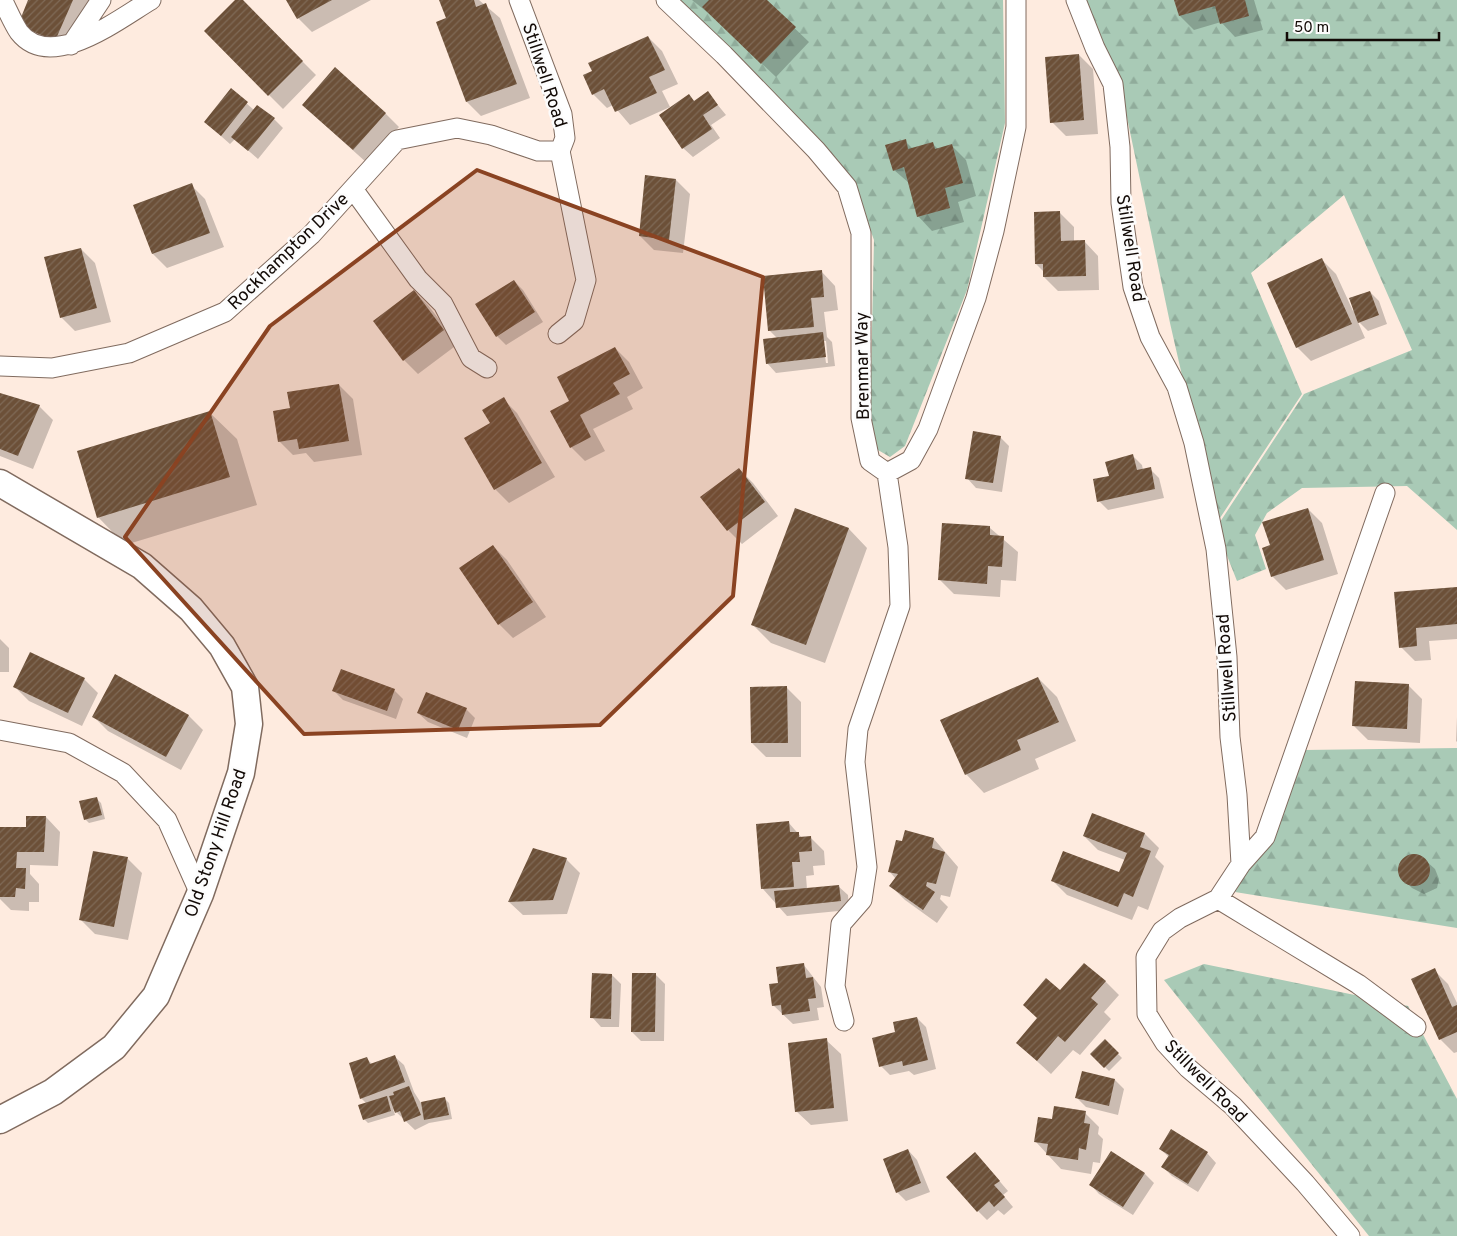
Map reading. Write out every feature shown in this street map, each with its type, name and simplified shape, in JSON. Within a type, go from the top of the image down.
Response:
[{"type":"street","points":[[71,45],[101,0]]},
{"type":"street","points":[[3,1],[20,33],[32,42],[43,46],[71,45],[151,0]]},
{"type":"street","name":"Stillwell Road","points":[[520,0],[562,114],[565,138],[560,151],[586,280],[574,321],[558,334]]},
{"type":"street","name":"Brenmar Way","points":[[666,0],[724,55],[816,150],[847,187],[861,233],[861,418],[870,461],[887,473]]},
{"type":"street","points":[[844,1021],[835,986],[842,924],[862,900],[867,868],[855,762],[858,729],[900,606],[898,547],[887,473],[911,460],[928,429],[976,298],[994,231],[1016,127],[1016,0]]},
{"type":"street","name":"Stillwell Road","points":[[1076,0],[1095,48],[1113,84],[1120,147],[1121,203],[1133,287],[1150,337],[1177,387],[1194,443],[1216,550],[1227,657],[1230,737],[1237,795],[1241,864]]},
{"type":"street","name":"Rockhampton Drive","points":[[0,366],[52,368],[129,353],[225,312],[311,235],[397,140],[427,132],[457,128],[491,135],[538,151],[560,151]]},
{"type":"street","points":[[353,189],[418,278],[443,304],[470,358],[487,368]]},
{"type":"street","name":"Old Stony Hill Road","points":[[0,483],[142,566],[191,609],[222,646],[246,687],[249,724],[242,773],[200,894],[156,996],[114,1046],[54,1092],[0,1120]]},
{"type":"street","points":[[1385,493],[1265,837],[1241,864],[1218,899],[1358,984],[1416,1027]]},
{"type":"street","points":[[0,730],[69,742],[122,773],[167,820],[200,894]]},
{"type":"street","name":"Stillwell Road","points":[[1218,899],[1180,918],[1162,931],[1158,937],[1146,957],[1147,1014],[1165,1043],[1188,1068],[1233,1106],[1305,1182],[1350,1236]]},
{"type":"highlighted area","points":[[477,170],[763,277],[733,596],[600,725],[304,734],[125,537],[270,326]]},
{"type":"green space","points":[[673,0],[1003,0],[1005,123],[967,290],[905,446],[890,457],[878,450],[870,419],[874,240],[854,185]]},
{"type":"green space","points":[[1078,0],[1457,0],[1457,530],[1407,486],[1302,488],[1267,513],[1255,535],[1266,569],[1237,581],[1216,528],[1304,394],[1412,350],[1344,195],[1251,273],[1302,394],[1216,524],[1170,323],[1120,84]]},
{"type":"green space","points":[[1457,748],[1457,928],[1235,892],[1269,834],[1304,750]]},
{"type":"green space","points":[[1204,964],[1408,1006],[1457,1099],[1457,1236],[1369,1236],[1164,980]]},
{"type":"building","points":[[28,0],[73,0],[55,41],[18,25]]},
{"type":"building","points":[[235,0],[243,0],[303,61],[268,96],[204,31]]},
{"type":"building","points":[[286,0],[332,0],[297,19]]},
{"type":"building","points":[[439,0],[474,0],[476,7],[486,3],[517,84],[466,102],[436,22],[446,18]]},
{"type":"building","points":[[709,0],[767,0],[796,27],[761,64],[702,7]]},
{"type":"building","points":[[1174,0],[1245,0],[1249,16],[1220,24],[1215,6],[1179,16]]},
{"type":"building","points":[[648,36],[665,70],[649,77],[657,93],[615,112],[604,89],[592,95],[583,75],[592,71],[588,63]]},
{"type":"building","points":[[1079,54],[1084,120],[1050,123],[1045,57]]},
{"type":"building","points":[[335,67],[386,113],[353,150],[302,105]]},
{"type":"building","points":[[231,88],[248,102],[221,136],[204,122]]},
{"type":"building","points":[[708,91],[718,105],[703,115],[712,129],[682,149],[659,115],[689,94],[694,101]]},
{"type":"building","points":[[257,105],[275,118],[248,151],[231,137]]},
{"type":"building","points":[[906,139],[908,149],[933,142],[935,149],[952,144],[963,183],[945,188],[950,208],[917,217],[904,167],[893,171],[885,145]]},
{"type":"building","points":[[645,175],[676,179],[669,240],[639,236]]},
{"type":"building","points":[[192,183],[210,233],[152,254],[133,205]]},
{"type":"building","points":[[1060,211],[1061,241],[1085,240],[1086,276],[1043,277],[1043,264],[1035,264],[1034,212]]},
{"type":"building","points":[[81,248],[97,308],[60,318],[44,257]]},
{"type":"building","points":[[1322,258],[1352,324],[1296,348],[1267,283]]},
{"type":"building","points":[[822,270],[824,297],[811,298],[814,327],[768,331],[763,276]]},
{"type":"building","points":[[514,280],[535,312],[496,337],[475,304]]},
{"type":"building","points":[[414,290],[444,330],[403,361],[373,321]]},
{"type":"building","points":[[1370,291],[1379,315],[1358,323],[1349,298]]},
{"type":"building","points":[[823,332],[826,357],[766,364],[763,339]]},
{"type":"building","points":[[615,347],[630,374],[613,383],[620,394],[580,415],[591,437],[570,448],[550,411],[569,401],[557,377]]},
{"type":"building","points":[[339,384],[349,441],[299,449],[297,439],[278,442],[273,411],[290,408],[287,392]]},
{"type":"building","points":[[0,393],[40,405],[18,456],[0,449]]},
{"type":"building","points":[[504,397],[542,463],[494,490],[464,438],[490,423],[482,410]]},
{"type":"building","points":[[210,411],[230,477],[97,518],[77,451]]},
{"type":"building","points":[[973,431],[1001,436],[993,483],[965,479]]},
{"type":"building","points":[[1133,454],[1137,470],[1151,467],[1155,489],[1097,502],[1093,479],[1109,476],[1105,462]]},
{"type":"building","points":[[739,468],[765,502],[727,531],[700,497]]},
{"type":"building","points":[[795,508],[849,528],[806,645],[751,625]]},
{"type":"building","points":[[1308,508],[1324,560],[1271,577],[1262,548],[1270,545],[1262,522]]},
{"type":"building","points":[[942,523],[990,526],[990,535],[1004,536],[1002,567],[988,566],[987,584],[938,580]]},
{"type":"building","points":[[493,545],[533,602],[498,625],[459,568]]},
{"type":"building","points":[[1457,587],[1457,624],[1416,628],[1417,646],[1399,648],[1394,592]]},
{"type":"building","points":[[30,652],[85,678],[68,713],[13,687]]},
{"type":"building","points":[[341,669],[395,689],[387,711],[332,691]]},
{"type":"building","points":[[115,674],[189,715],[166,757],[92,717]]},
{"type":"building","points":[[1038,677],[1059,722],[1017,740],[1021,750],[965,775],[940,720]]},
{"type":"building","points":[[1355,681],[1409,684],[1407,729],[1352,726]]},
{"type":"building","points":[[787,686],[788,743],[751,743],[750,687]]},
{"type":"building","points":[[426,692],[467,708],[458,730],[417,713]]},
{"type":"building","points":[[97,797],[102,815],[84,820],[79,801]]},
{"type":"building","points":[[1092,813],[1145,833],[1140,847],[1151,851],[1133,897],[1124,893],[1118,907],[1051,881],[1063,851],[1119,872],[1127,853],[1083,836]]},
{"type":"building","points":[[26,816],[46,816],[44,852],[17,852],[16,868],[26,868],[25,889],[16,888],[15,897],[0,897],[0,827],[26,827]]},
{"type":"building","points":[[789,821],[790,832],[799,832],[799,837],[811,836],[812,851],[799,852],[800,862],[792,862],[794,887],[761,889],[756,824]]},
{"type":"building","points":[[905,830],[934,838],[932,848],[945,852],[936,884],[927,882],[926,886],[935,892],[923,910],[889,886],[898,874],[888,872],[896,840],[902,841]]},
{"type":"building","points":[[533,848],[567,858],[553,900],[508,902]]},
{"type":"building","points":[[93,851],[128,857],[114,927],[79,920]]},
{"type":"building","points":[[1414,854],[1425,859],[1430,870],[1425,881],[1414,886],[1403,881],[1398,870],[1403,859]]},
{"type":"building","points":[[839,885],[841,901],[776,908],[774,891]]},
{"type":"building","points":[[804,963],[806,978],[813,977],[816,998],[808,999],[810,1011],[782,1015],[781,1005],[772,1006],[769,984],[778,983],[776,967]]},
{"type":"building","points":[[1084,963],[1106,981],[1091,998],[1098,1004],[1065,1042],[1058,1036],[1037,1061],[1016,1043],[1037,1018],[1023,1005],[1046,978],[1060,990]]},
{"type":"building","points":[[1435,968],[1452,1007],[1457,1005],[1457,1032],[1439,1040],[1411,979]]},
{"type":"building","points":[[592,973],[612,974],[611,1019],[590,1018]]},
{"type":"building","points":[[632,973],[656,973],[655,1032],[631,1032]]},
{"type":"building","points":[[917,1017],[928,1060],[903,1066],[902,1061],[879,1067],[872,1038],[895,1032],[893,1022]]},
{"type":"building","points":[[827,1038],[834,1108],[795,1112],[788,1043]]},
{"type":"building","points":[[1105,1039],[1119,1053],[1104,1068],[1090,1054]]},
{"type":"building","points":[[395,1055],[405,1082],[360,1099],[349,1063],[367,1057],[370,1064]]},
{"type":"building","points":[[1082,1071],[1115,1079],[1109,1106],[1075,1098]]},
{"type":"building","points":[[409,1086],[421,1115],[404,1122],[400,1111],[395,1113],[389,1096],[394,1095],[393,1092]]},
{"type":"building","points":[[387,1096],[391,1111],[363,1120],[358,1105]]},
{"type":"building","points":[[445,1097],[449,1115],[424,1120],[421,1102]]},
{"type":"building","points":[[1054,1106],[1086,1111],[1084,1123],[1090,1124],[1086,1150],[1079,1148],[1078,1160],[1046,1155],[1048,1144],[1034,1142],[1038,1117],[1052,1119]]},
{"type":"building","points":[[1171,1129],[1208,1152],[1188,1184],[1161,1167],[1169,1155],[1159,1149]]},
{"type":"building","points":[[908,1149],[921,1183],[896,1193],[883,1159]]},
{"type":"building","points":[[1111,1151],[1145,1173],[1123,1207],[1089,1185]]},
{"type":"building","points":[[975,1152],[1000,1181],[994,1185],[1005,1197],[994,1207],[989,1201],[977,1212],[946,1177]]}]
